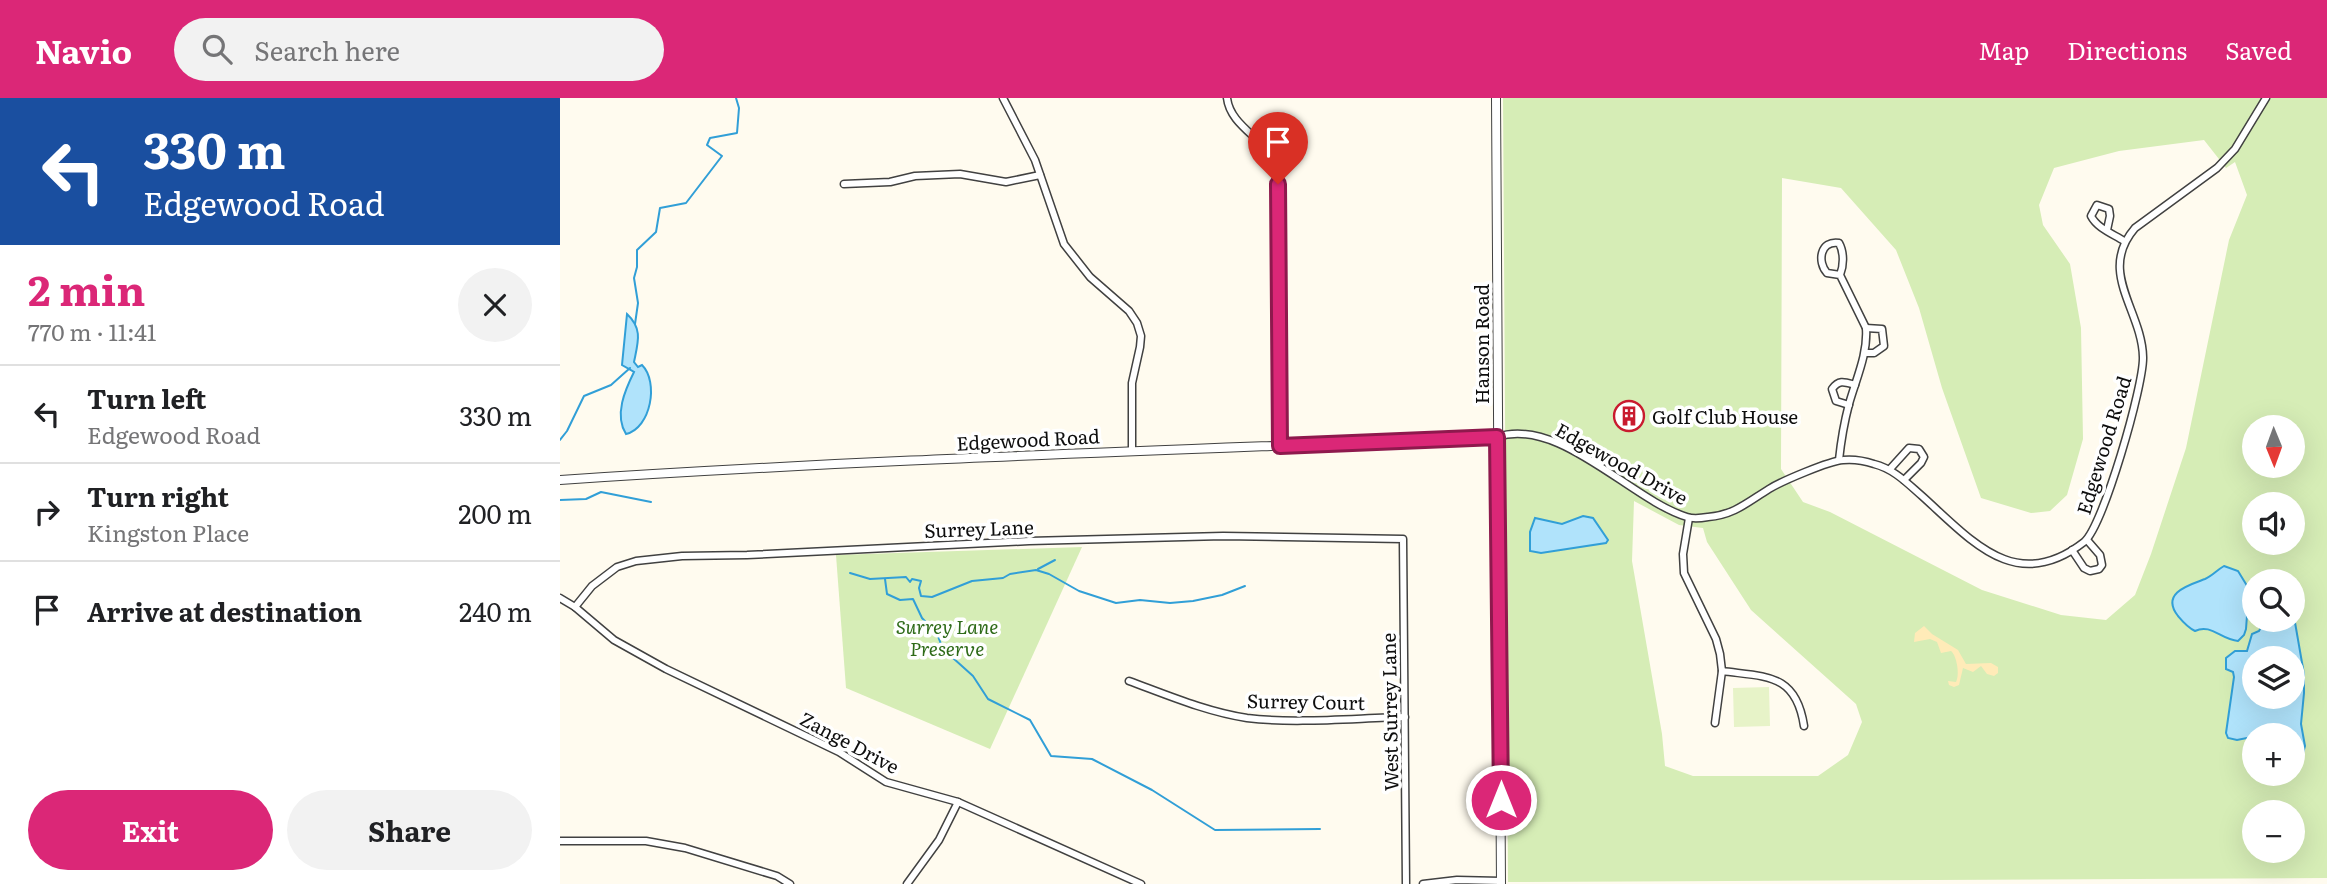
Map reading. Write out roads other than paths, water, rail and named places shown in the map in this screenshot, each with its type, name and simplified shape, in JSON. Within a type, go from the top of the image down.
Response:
[{"type":"street","points":[[1003,98],[1022,132],[1040,175],[1058,232],[1071,255],[1090,277],[1129,311],[1137,323],[1141,336],[1132,383],[1132,450]]},
{"type":"street","points":[[1227,98],[1236,118],[1272,157],[1278,184],[1280,446]]},
{"type":"street","name":"Hanson Road","points":[[1496,98],[1501,883]]},
{"type":"street","points":[[2107,230],[2124,240],[2135,228],[2217,168],[2235,149],[2266,98]]},
{"type":"street","points":[[844,184],[890,182],[915,176],[960,174],[1006,181],[1040,175]]},
{"type":"street","name":"Edgewood Road","points":[[1689,518],[1724,516],[1771,488],[1839,460],[1857,460],[1890,469],[1964,533],[2000,559],[2021,564],[2043,563],[2072,551],[2087,540],[2106,501],[2134,406],[2143,359],[2140,330],[2121,282],[2119,268],[2124,240]]},
{"type":"street","points":[[1839,460],[1849,405],[1865,352],[1866,328],[1840,275],[1843,268],[1843,249],[1839,243],[1832,242],[1825,245],[1821,251],[1822,268],[1827,273],[1840,275]]},
{"type":"street","points":[[1865,352],[1874,353],[1884,346],[1882,329],[1866,328]]},
{"type":"street","points":[[1849,405],[1836,401],[1832,389],[1842,381],[1855,385]]},
{"type":"street","name":"Edgewood Drive","points":[[1497,437],[1506,434],[1527,435],[1555,441],[1689,518]]},
{"type":"street","name":"Edgewood Road","points":[[560,480],[704,470],[1132,450],[1497,437]]},
{"type":"street","points":[[1890,469],[1909,448],[1919,449],[1924,457],[1922,463],[1904,480]]},
{"type":"street","points":[[1689,518],[1683,554],[1684,573],[1716,639],[1722,671],[1715,723]]},
{"type":"street","name":"Surrey Lane","points":[[575,607],[592,586],[617,567],[636,561],[682,555],[747,555],[1029,541],[1223,536],[1403,539]]},
{"type":"street","name":"West Surrey Lane","points":[[1403,539],[1406,884]]},
{"type":"street","points":[[2072,551],[2084,568],[2090,571],[2099,569],[2102,565],[2100,555],[2087,540]]},
{"type":"street","name":"Zange Drive","points":[[560,598],[575,607],[614,640],[839,752],[886,782],[958,802],[1141,884]]},
{"type":"street","points":[[1722,671],[1769,677],[1782,682],[1801,705],[1804,726]]},
{"type":"street","name":"Surrey Court","points":[[1129,681],[1217,712],[1248,718],[1280,720],[1405,717]]},
{"type":"street","points":[[907,884],[939,840],[958,802]]},
{"type":"street","points":[[560,841],[646,841],[685,848],[777,876],[790,884]]},
{"type":"street","points":[[1423,884],[1457,880],[1501,883]]},
{"type":"water","points":[[627,314],[637,331],[634,362],[638,367],[642,365],[647,373],[651,393],[647,414],[635,430],[626,434],[621,411],[624,395],[634,372],[622,365]]},
{"type":"water","points":[[1583,516],[1593,518],[1608,540],[1606,543],[1541,553],[1530,551],[1530,532],[1535,518],[1562,524]]},
{"type":"water","points":[[2224,566],[2238,571],[2242,578],[2242,632],[2245,632],[2238,641],[2211,630],[2195,631],[2183,622],[2173,608],[2172,601],[2179,591],[2208,578]]},
{"type":"water","points":[[2297,632],[2299,646],[2248,646],[2252,634]]},
{"type":"water","points":[[2235,651],[2242,651],[2242,709],[2302,709],[2301,723],[2242,723],[2242,739],[2228,738],[2226,733],[2234,677],[2233,672],[2226,669],[2226,658]]},
{"type":"waterway","points":[[635,324],[638,303],[634,278],[637,250],[656,232],[660,208],[686,203],[722,156],[707,145],[710,138],[737,133],[739,108],[736,98]]},
{"type":"waterway","points":[[560,440],[584,396],[611,385],[630,368]]},
{"type":"waterway","points":[[560,500],[586,499],[601,492],[651,502]]},
{"type":"waterway","points":[[1038,569],[1055,560]]},
{"type":"waterway","points":[[850,573],[870,579],[906,577],[910,582],[912,579],[921,581],[921,596],[932,597],[972,581],[1003,578],[1010,574],[1036,570],[1049,574],[1079,591],[1116,603],[1140,600],[1170,603],[1193,601],[1222,595],[1245,586]]},
{"type":"waterway","points":[[885,579],[887,594],[900,600],[913,599],[922,618],[937,634],[943,649],[973,676],[988,699],[1030,720],[1051,756],[1092,759],[1152,790],[1215,830],[1320,829]]},
{"type":"place","name":"Golf Club House","points":[[1629,416]]},
{"type":"park label","name":"Surrey Lane Preserve","points":[[947,637]]}]
